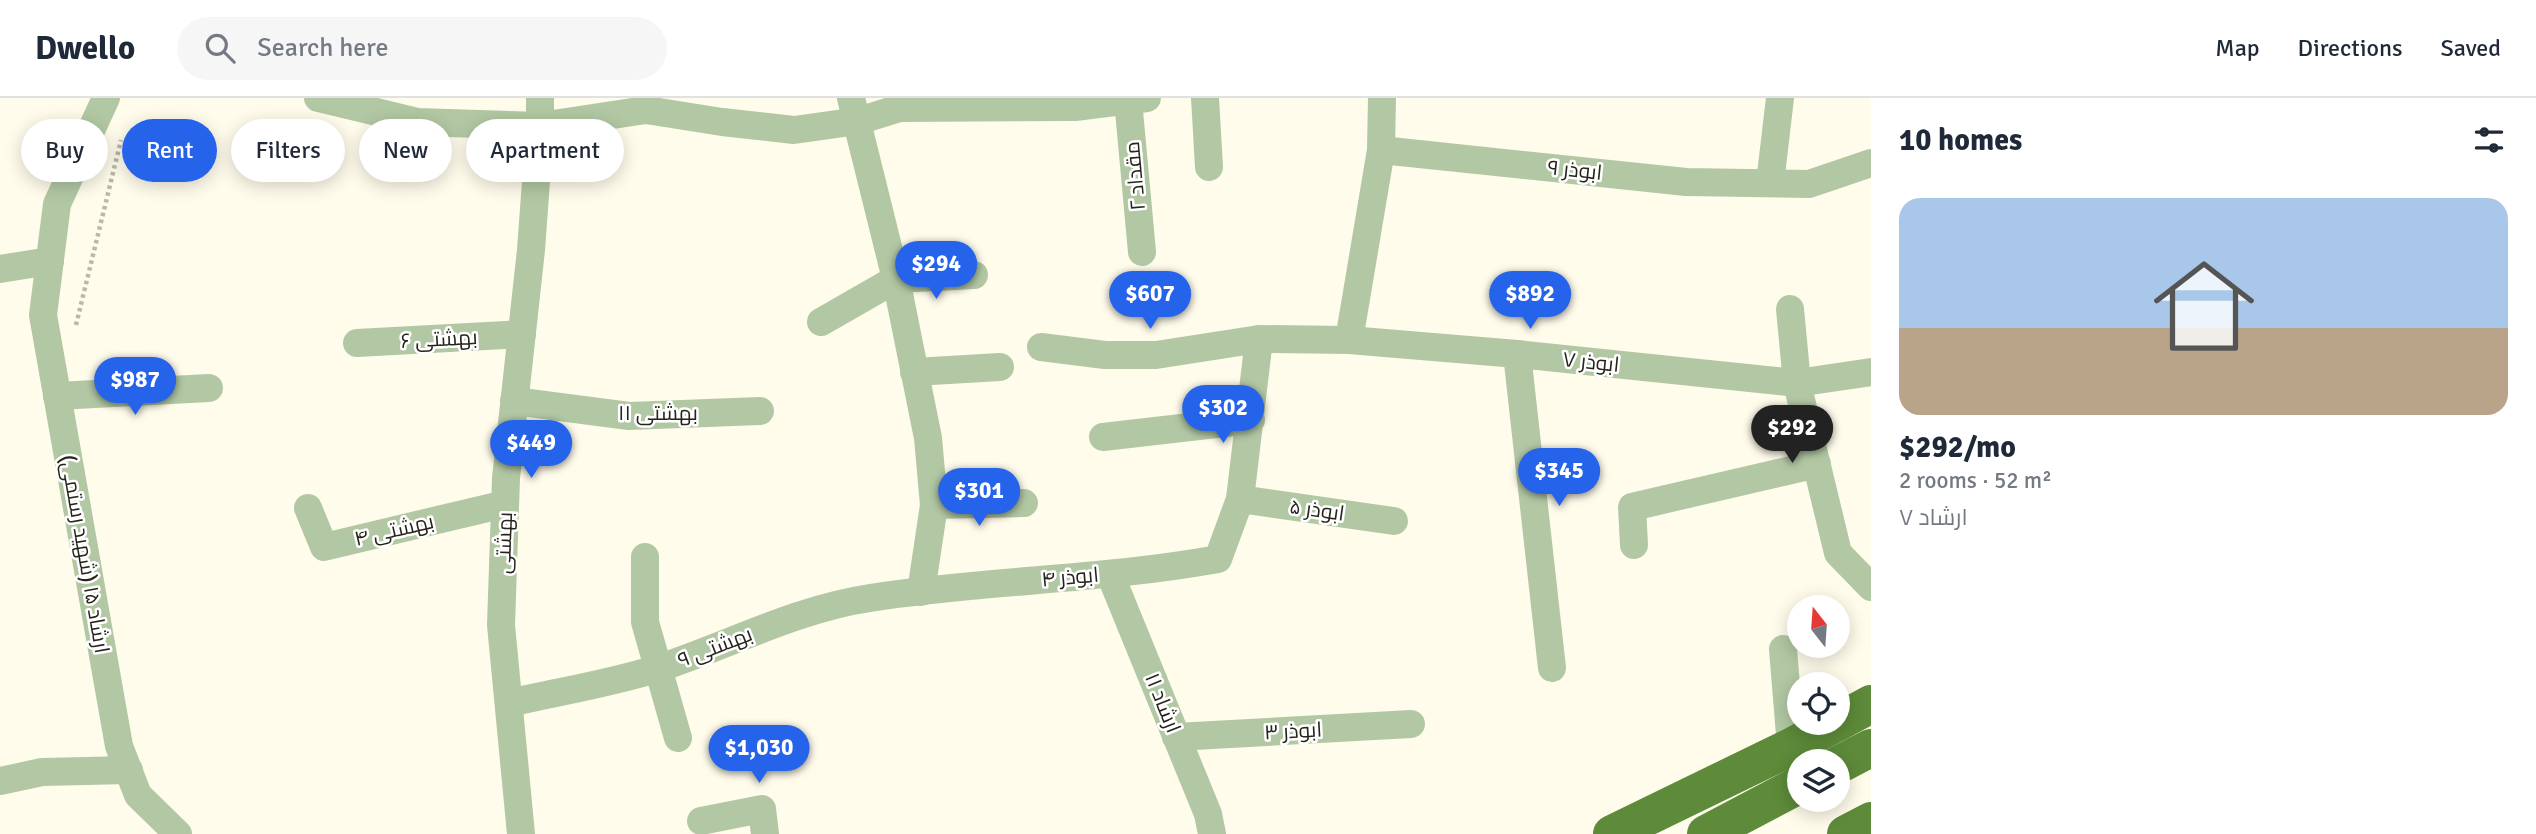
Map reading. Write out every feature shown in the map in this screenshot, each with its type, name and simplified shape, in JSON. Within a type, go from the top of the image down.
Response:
[{"type":"highway","points":[[1850,715],[1871,704]]},
{"type":"highway","points":[[1612,834],[1813,735]]},
{"type":"highway","points":[[1850,759],[1871,748]]},
{"type":"highway","points":[[1706,834],[1787,791]]},
{"type":"highway","points":[[1846,834],[1871,821]]},
{"type":"street","name":"ارشاد ۱۵ (شهید رستمی)","points":[[106,98],[57,204],[43,315],[119,746],[138,795],[178,834]]},
{"type":"street","points":[[318,98],[482,119]]},
{"type":"street","name":"بهشتی","points":[[540,98],[540,119]]},
{"type":"street","points":[[1205,98],[1209,167]]},
{"type":"street","points":[[1349,341],[1381,150],[1382,98]]},
{"type":"street","points":[[1770,183],[1780,98]]},
{"type":"street","points":[[590,119],[646,110],[794,131],[855,109],[902,103],[1075,107],[1138,99]]},
{"type":"street","name":"مقداد ۲","points":[[1138,99],[1142,252]]},
{"type":"street","points":[[855,109],[896,279],[928,439],[934,505],[921,592]]},
{"type":"street","name":"ابوذر ۹","points":[[1381,150],[1686,182],[1809,184],[1871,163]]},
{"type":"street","name":"بهشتی","points":[[521,834],[501,625],[505,504],[535,182]]},
{"type":"street","points":[[0,269],[50,261]]},
{"type":"street","points":[[821,321],[896,279],[974,275]]},
{"type":"street","points":[[1790,309],[1797,383],[1838,553],[1871,587]]},
{"type":"street","name":"بهشتی ۶","points":[[357,343],[522,334]]},
{"type":"street","points":[[1240,499],[1259,339]]},
{"type":"street","name":"ابوذر ۷","points":[[1041,347],[1105,355],[1156,355],[1259,339],[1349,341],[1517,354],[1797,383],[1871,372]]},
{"type":"street","points":[[1517,354],[1552,668]]},
{"type":"street","points":[[914,372],[1000,367]]},
{"type":"street","points":[[57,396],[209,388]]},
{"type":"street","name":"بهشتی ۱۱","points":[[514,401],[629,416],[760,411]]},
{"type":"street","points":[[1103,437],[1251,420]]},
{"type":"street","points":[[1634,545],[1632,507],[1817,464]]},
{"type":"street","name":"ابوذر ۵","points":[[1240,499],[1394,521]]},
{"type":"street","name":"ابوذر ۴","points":[[921,592],[1161,569],[1218,559],[1240,499]]},
{"type":"street","points":[[934,505],[1024,503]]},
{"type":"street","name":"بهشتی ۴","points":[[308,508],[324,547],[505,504]]},
{"type":"street","points":[[645,557],[645,622],[678,738]]},
{"type":"street","name":"ارشاد ۱۱","points":[[1110,574],[1208,814],[1212,834]]},
{"type":"street","name":"بهشتی ۹","points":[[509,703],[657,669],[806,612],[869,598],[921,592]]},
{"type":"street","points":[[1783,649],[1791,747]]},
{"type":"street","name":"ابوذر ۳","points":[[1176,737],[1411,724]]},
{"type":"street","points":[[0,781],[42,772],[129,771]]},
{"type":"street","points":[[701,821],[762,809],[765,834]]},
{"type":"path","points":[[74,334],[121,137]]}]
